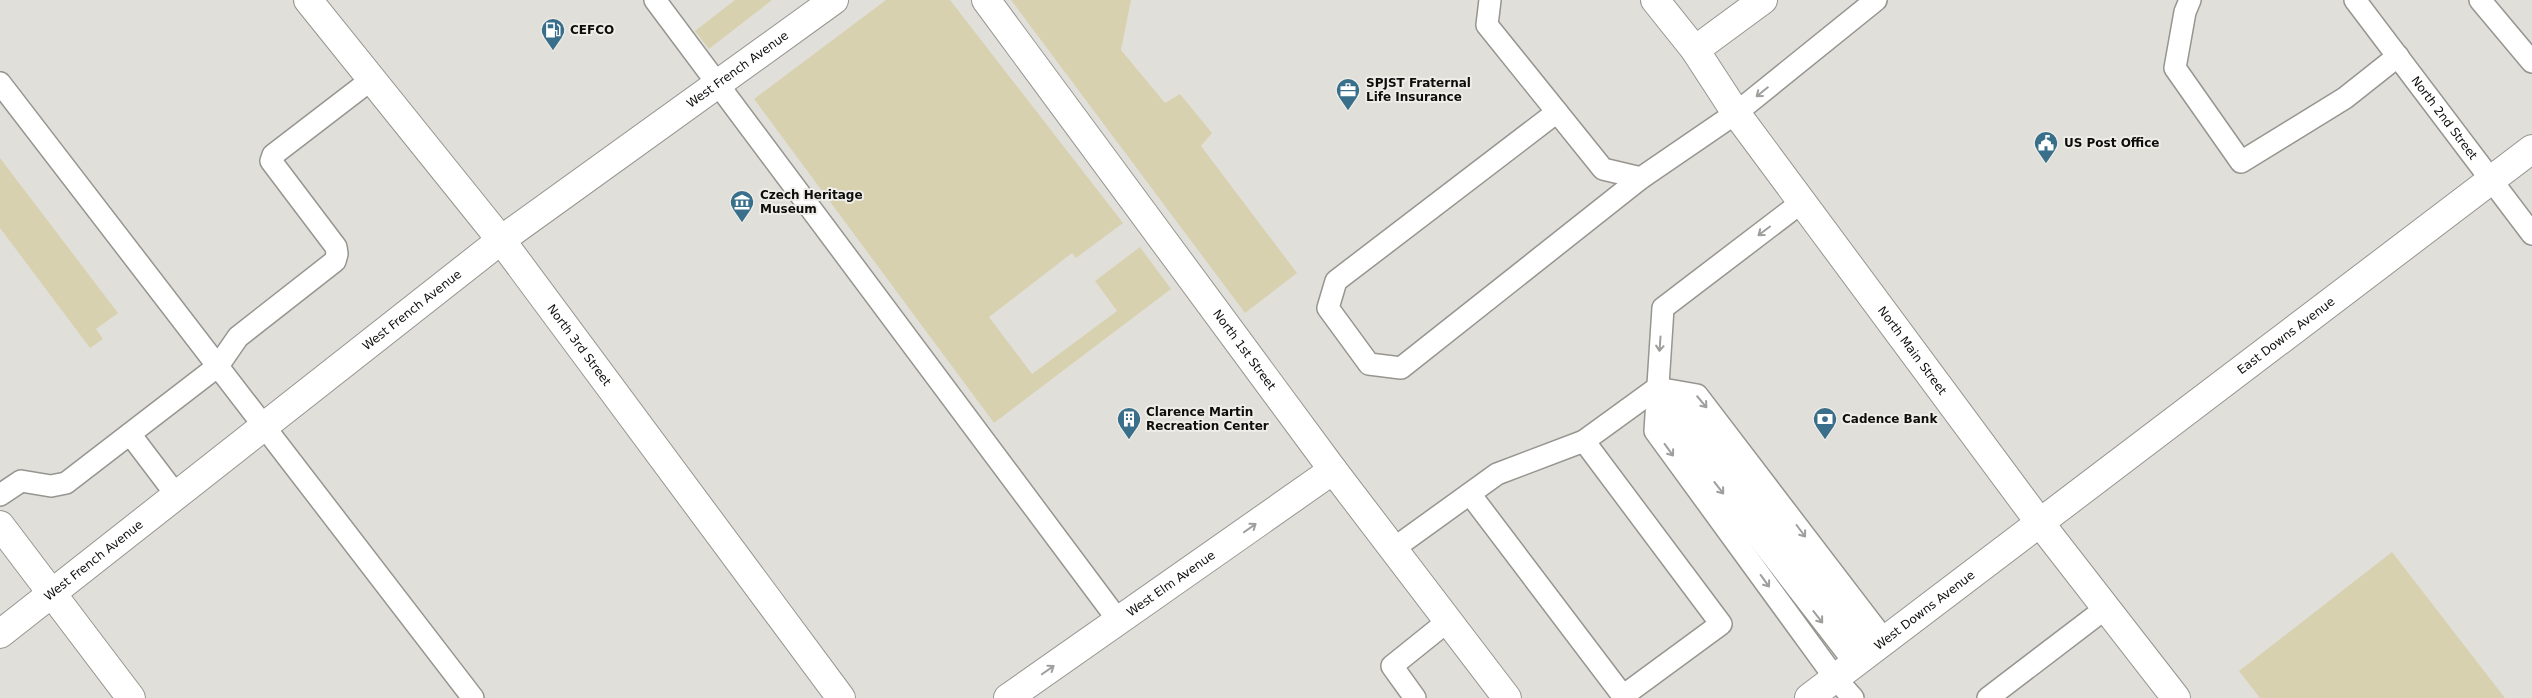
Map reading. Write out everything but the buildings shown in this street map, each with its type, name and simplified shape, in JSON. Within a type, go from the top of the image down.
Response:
[{"type":"street","name":"North 3rd Street","points":[[308,0],[501,240],[841,698]]},
{"type":"street","name":"West French Avenue","points":[[0,634],[501,240],[834,0]]},
{"type":"street","name":"North 1st Street","points":[[986,0],[1333,470],[1507,698]]},
{"type":"street","name":"North Main Street","points":[[1654,0],[1695,50],[1736,113],[2040,523],[2176,698]]},
{"type":"street","points":[[1695,50],[1763,0]]},
{"type":"street","name":"East Downs Avenue","points":[[2040,523],[2532,149]]},
{"type":"street","name":"West Elm Avenue","points":[[1008,698],[1333,470]]},
{"type":"street","name":"West Downs Avenue","points":[[1809,698],[2040,523]]},
{"type":"street","points":[[0,525],[131,698]]},
{"type":"lane","points":[[655,0],[720,84],[1118,620]]},
{"type":"lane","points":[[1490,0],[1487,25],[1603,169],[1640,178]]},
{"type":"lane","points":[[1557,112],[1336,281],[1328,308],[1370,364],[1401,368],[1640,178],[1736,113],[1876,0]]},
{"type":"lane","points":[[2190,0],[2184,12],[2174,68],[2241,162],[2345,98],[2398,56]]},
{"type":"lane","name":"North 2nd Street","points":[[2355,0],[2532,234]]},
{"type":"lane","points":[[2480,0],[2532,62]]},
{"type":"lane","points":[[0,494],[21,481],[51,486],[66,483],[218,366],[238,337],[335,261],[336,247],[271,160],[273,155],[372,79]]},
{"type":"lane","points":[[0,83],[472,698]]},
{"type":"lane","points":[[1802,202],[1663,308],[1657,388],[1668,421],[1861,658]]},
{"type":"lane","points":[[1393,549],[1497,474],[1584,440],[1657,388],[1697,395],[1861,658],[1854,698]]},
{"type":"lane","points":[[130,434],[177,496]]},
{"type":"lane","points":[[1470,494],[1623,696],[1721,624],[1584,440]]},
{"type":"lane","points":[[1988,698],[2106,608]]},
{"type":"lane","points":[[1415,698],[1392,666],[1448,621]]},
{"type":"shaded area","points":[[735,0],[772,0],[709,49],[695,31]]},
{"type":"shaded area","points":[[886,0],[950,0],[1123,223],[1076,258],[1072,253],[989,317],[1032,374],[1117,311],[1095,281],[1140,247],[1171,289],[994,423],[754,99]]},
{"type":"shaded area","points":[[1011,0],[1131,0],[1121,50],[1165,103],[1180,94],[1212,133],[1201,146],[1297,273],[1245,313]]},
{"type":"shaded area","points":[[0,158],[118,313],[96,329],[103,339],[90,348],[0,228]]},
{"type":"shaded area","points":[[2392,552],[2505,698],[2260,698],[2239,671]]},
{"type":"place","name":"CEFCO","points":[[553,51]]},
{"type":"place","name":"SPJST Fraternal Life Insurance","points":[[1348,111]]},
{"type":"place","name":"US Post Office","points":[[2046,164]]},
{"type":"place","name":"Czech Heritage Museum","points":[[742,223]]},
{"type":"place","name":"Clarence Martin Recreation Center","points":[[1129,440]]},
{"type":"place","name":"Cadence Bank","points":[[1825,440]]}]
